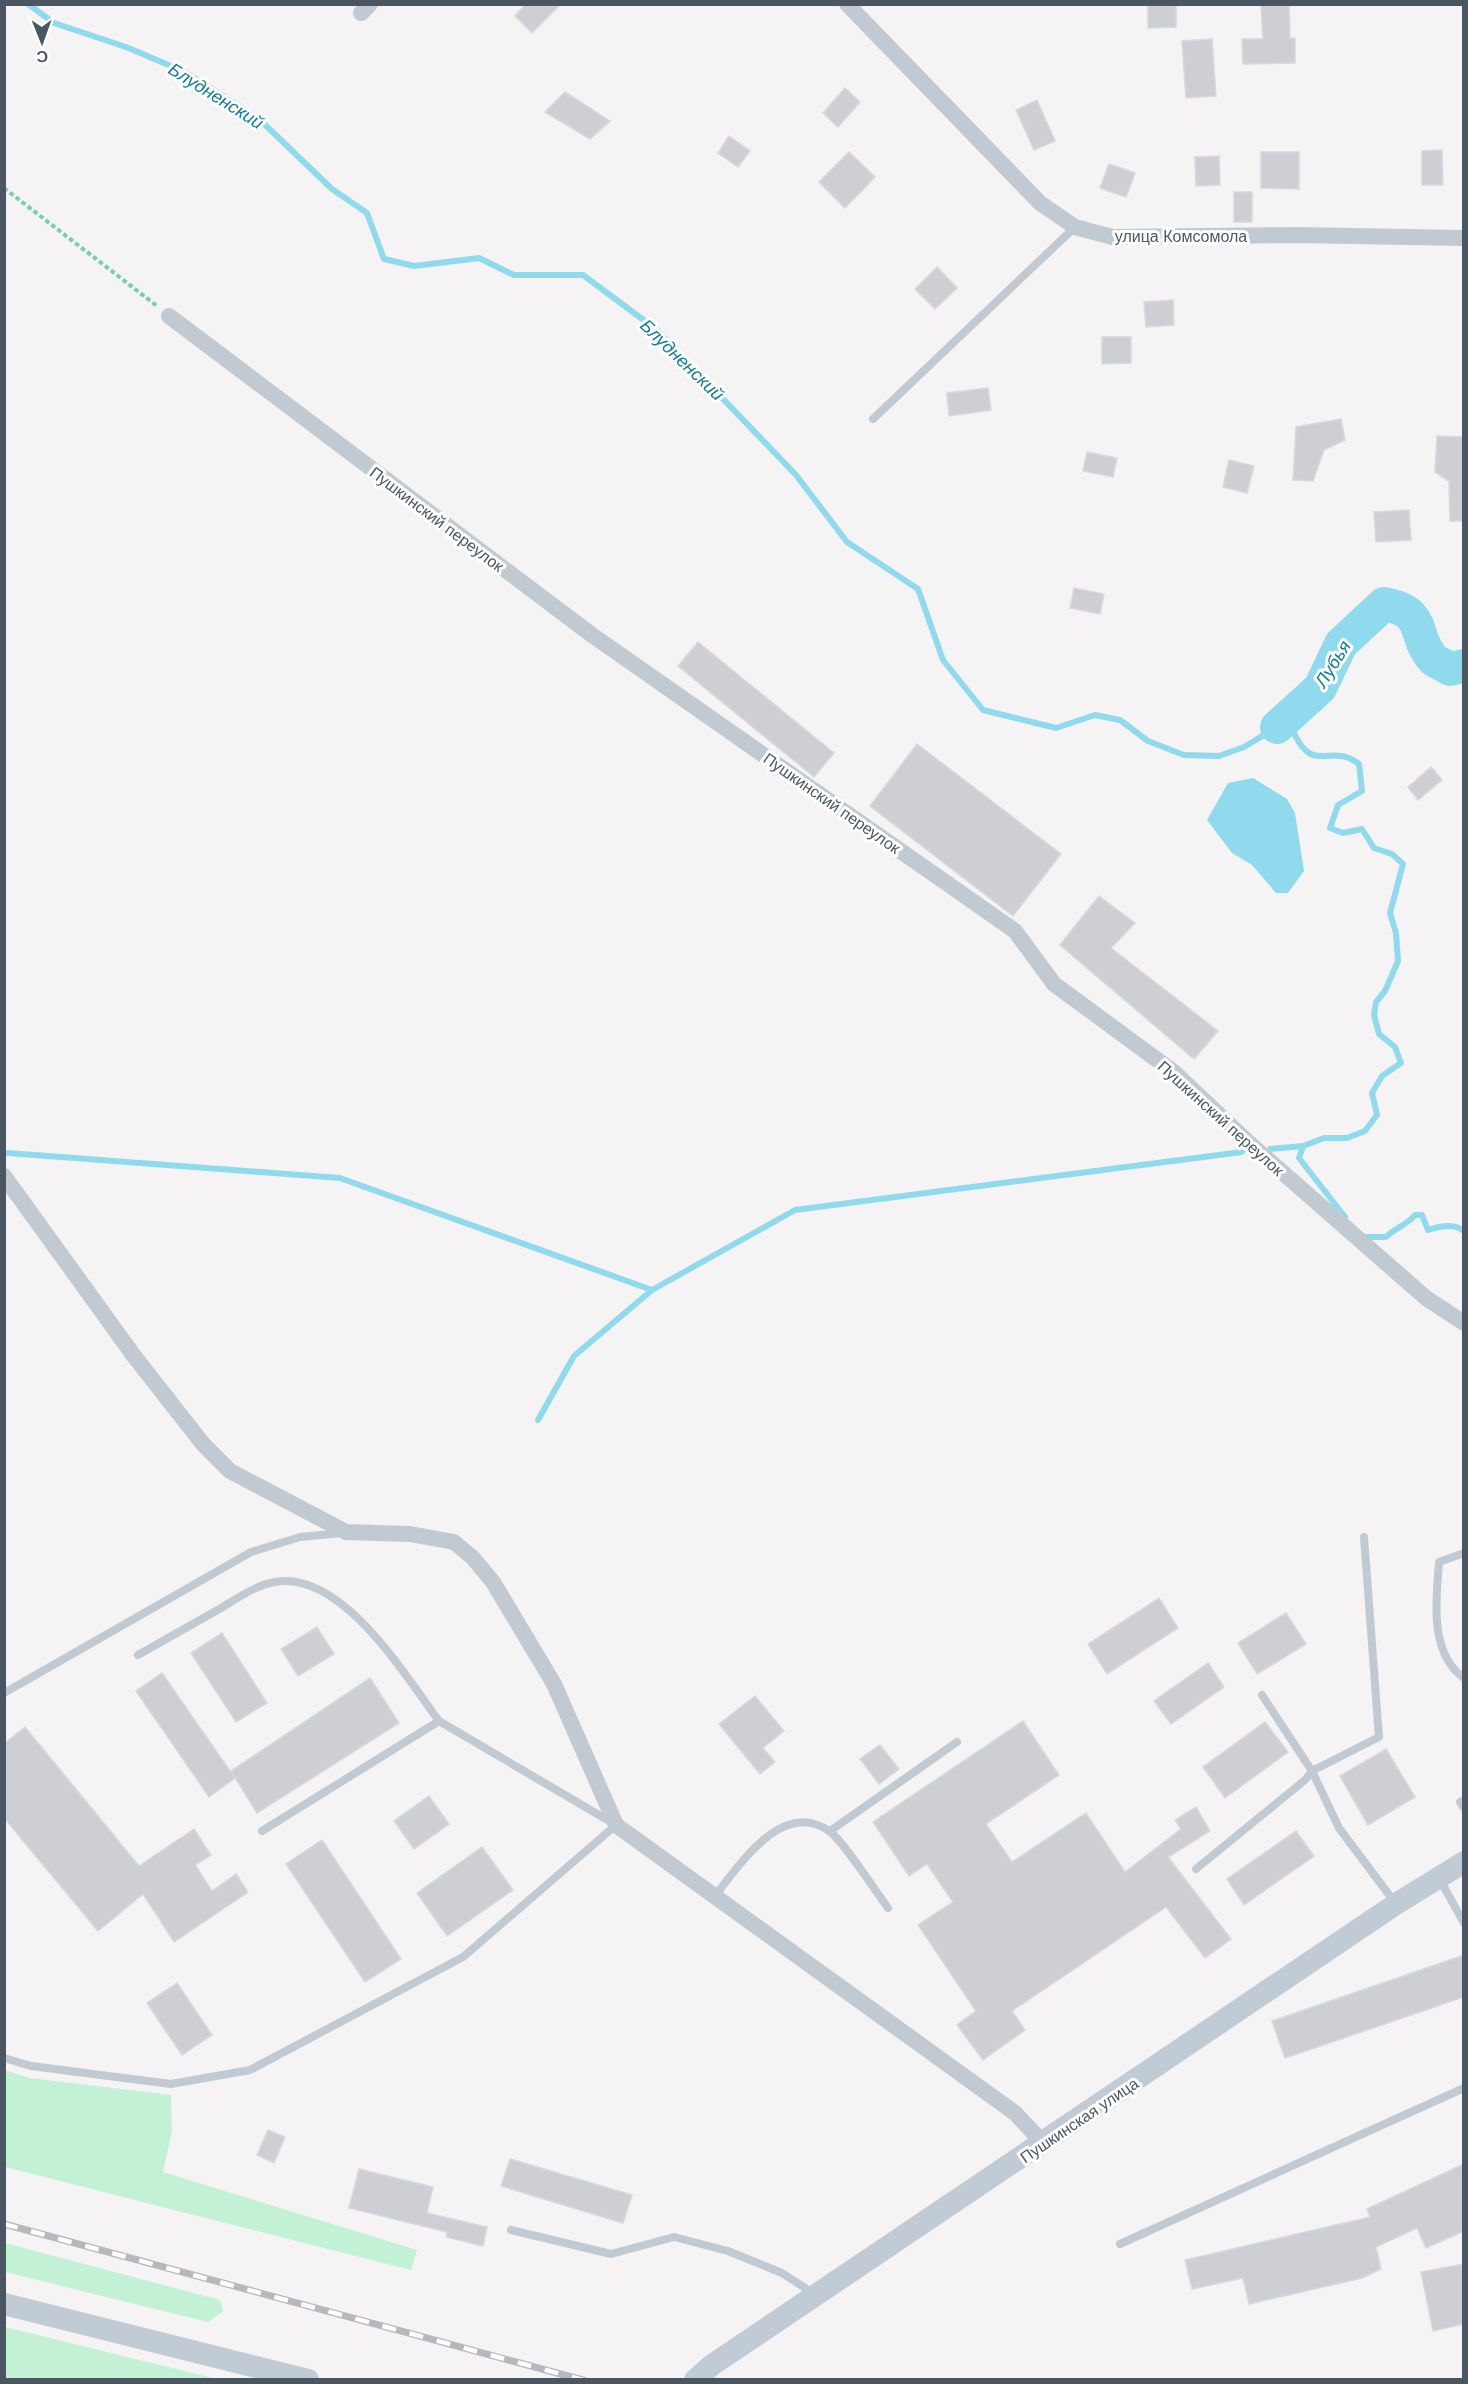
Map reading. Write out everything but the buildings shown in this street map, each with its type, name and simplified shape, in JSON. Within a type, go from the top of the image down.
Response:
[{"type":"street","name":"улица Комсомола","points":[[847,4],[1040,203],[1075,228],[1112,237],[1297,235],[1464,238]]},
{"type":"street","name":"Пушкинский переулок","points":[[169,316],[592,635],[1015,931],[1054,984],[1175,1073],[1249,1143],[1417,1290],[1464,1323]]},
{"type":"street","points":[[4,1176],[134,1356],[203,1444],[230,1471],[346,1532],[410,1534],[454,1542],[473,1558],[493,1582],[554,1684],[616,1825],[1015,2113],[1044,2144]]},
{"type":"street","name":"Пушкинская улица","points":[[695,2379],[1396,1904],[1464,1862]]},
{"type":"street","points":[[4,2304],[308,2379]]},
{"type":"lane","points":[[873,419],[1075,228]]},
{"type":"lane","points":[[4,1693],[251,1551],[300,1537],[346,1532]]},
{"type":"lane","points":[[1196,1869],[1305,1780],[1312,1771],[1379,1737],[1364,1537]]},
{"type":"lane","points":[[1464,1553],[1438,1562],[1434,1616],[1449,1668],[1464,1678]]},
{"type":"lane","points":[[4,2058],[31,2066],[171,2084],[250,2070],[464,1957],[616,1825],[439,1721],[374,1634],[344,1606],[322,1592],[301,1583],[275,1581],[252,1590],[138,1655]]},
{"type":"lane","points":[[1262,1695],[1312,1771],[1339,1828],[1396,1904]]},
{"type":"lane","points":[[262,1832],[439,1721]]},
{"type":"lane","points":[[830,1831],[957,1742]]},
{"type":"lane","points":[[1464,1800],[1460,1802],[1464,1808]]},
{"type":"lane","points":[[714,1897],[756,1845],[779,1828],[808,1822],[830,1831],[888,1908]]},
{"type":"lane","points":[[1438,1878],[1464,1923]]},
{"type":"lane","points":[[1120,2244],[1464,2088]]},
{"type":"lane","points":[[511,2230],[611,2254],[674,2237],[728,2252],[782,2273],[816,2295]]},
{"type":"path","points":[[4,188],[169,316]]},
{"type":"green space","points":[[4,2070],[30,2078],[171,2095],[172,2131],[163,2172],[417,2250],[411,2270],[5,2167]]},
{"type":"green space","points":[[5,2243],[220,2300],[223,2311],[208,2322],[5,2272]]},
{"type":"green space","points":[[5,2327],[217,2379],[5,2379]]},
{"type":"water","points":[[1253,778],[1287,799],[1295,813],[1304,871],[1288,893],[1276,893],[1252,865],[1232,853],[1207,820],[1228,783]]},
{"type":"waterway","name":"Блудненский","points":[[28,4],[54,23],[126,47],[185,72],[258,118],[332,189],[367,213],[384,259],[414,266],[479,258],[514,275],[583,275],[657,330],[796,475],[847,542],[918,589],[943,660],[983,710],[1056,728],[1095,715],[1120,720],[1148,741],[1184,755],[1219,756],[1244,747],[1277,727],[1293,731],[1301,745],[1315,756],[1339,756],[1359,764],[1362,791],[1338,805],[1330,828],[1343,833],[1362,829],[1374,848],[1392,854],[1403,864],[1390,913],[1396,933],[1398,961],[1385,991],[1376,1002],[1374,1015],[1379,1034],[1395,1047],[1401,1063],[1382,1076],[1372,1093],[1377,1115],[1365,1131],[1347,1138],[1324,1138],[1303,1146],[1299,1158],[1345,1217]]},
{"type":"waterway","name":"Лубья","points":[[1277,727],[1320,688],[1341,644],[1384,604],[1398,608],[1414,619],[1427,651],[1434,660],[1450,669],[1464,666]]},
{"type":"waterway","points":[[1270,1149],[1303,1146]]},
{"type":"waterway","points":[[8,1153],[340,1178],[652,1290],[795,1210],[1242,1152]]},
{"type":"waterway","points":[[1365,1237],[1386,1237],[1415,1215],[1422,1215],[1428,1230],[1451,1226],[1464,1231]]},
{"type":"waterway","points":[[538,1420],[574,1356],[652,1290]]},
{"type":"railway","points":[[4,2224],[583,2380]]}]
